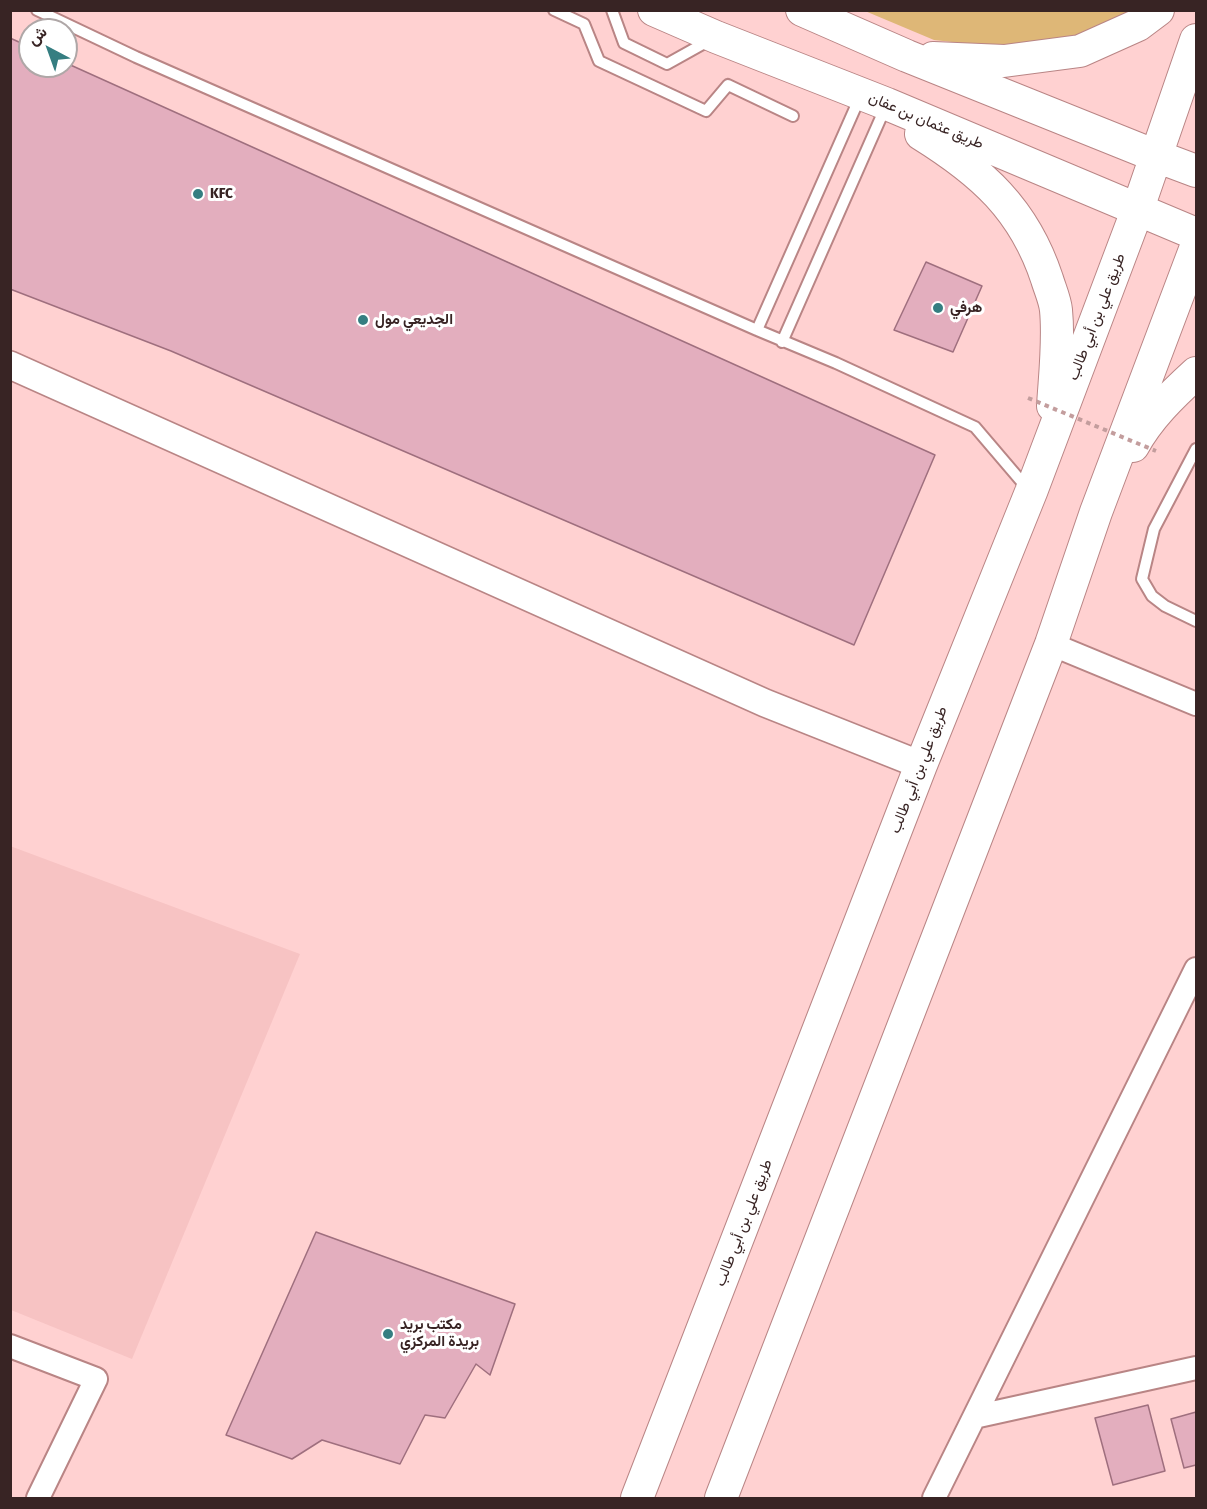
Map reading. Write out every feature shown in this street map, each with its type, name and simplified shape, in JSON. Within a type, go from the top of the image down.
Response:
[{"type":"main road","name":"طريق عثمان بن عفان","points":[[654,10],[874,99],[941,143],[1197,234]]},
{"type":"main road","points":[[802,10],[907,56],[1197,171]]},
{"type":"main road","points":[[907,56],[1004,61],[1080,51],[1138,25],[1158,10]]},
{"type":"main road","name":"طريق علي بن أبي طالب","points":[[637,1498],[921,765],[1031,492],[1137,211],[1197,40]]},
{"type":"main road","points":[[941,143],[993,187],[1024,227],[1041,263],[1056,308],[1051,438]]},
{"type":"main road","points":[[722,1498],[1051,644],[1096,512],[1197,247]]},
{"type":"main road","points":[[1096,512],[1143,427],[1197,373]]},
{"type":"street","points":[[10,365],[754,698],[921,765]]},
{"type":"street","points":[[1051,644],[1197,704]]},
{"type":"street","points":[[934,1498],[1197,969]]},
{"type":"street","points":[[10,1346],[96,1379],[44,1496]]},
{"type":"street","points":[[974,1418],[1197,1368]]},
{"type":"lane","points":[[36,10],[782,342],[836,363],[975,427],[1031,492]]},
{"type":"lane","points":[[554,10],[584,24],[599,61],[706,111],[728,85],[793,116]]},
{"type":"lane","points":[[612,10],[624,43],[667,64],[716,37]]},
{"type":"lane","points":[[757,330],[874,99]]},
{"type":"lane","points":[[782,342],[874,99]]},
{"type":"lane","points":[[1197,449],[1154,529],[1142,579],[1152,596],[1165,606],[1197,621]]},
{"type":"path","points":[[1028,398],[1156,451]]},
{"type":"shaded area","points":[[865,11],[1130,11],[1076,39],[1007,48],[934,40]]},
{"type":"shaded area","points":[[10,846],[300,954],[132,1359],[11,1310]]},
{"type":"building","name":"الجديعي مول","points":[[10,38],[18,42],[18,78],[78,78],[78,68],[935,455],[854,645],[171,351],[10,289]]},
{"type":"building","name":"هرفي","points":[[926,262],[982,286],[953,352],[894,330]]},
{"type":"building","name":"مكتب بريد بريدة المركزي","points":[[316,1232],[515,1304],[490,1375],[476,1364],[445,1418],[425,1415],[400,1464],[322,1440],[292,1459],[226,1435]]},
{"type":"building","points":[[1148,1405],[1165,1471],[1113,1485],[1095,1418]]},
{"type":"building","points":[[1196,1412],[1196,1465],[1184,1468],[1171,1419]]},
{"type":"place","name":"KFC","points":[[198,194]]},
{"type":"place","name":"هرفي","points":[[938,308]]},
{"type":"place","name":"الجديعي مول","points":[[363,320]]},
{"type":"place","name":"مكتب بريد بريدة المركزي","points":[[388,1334]]}]
